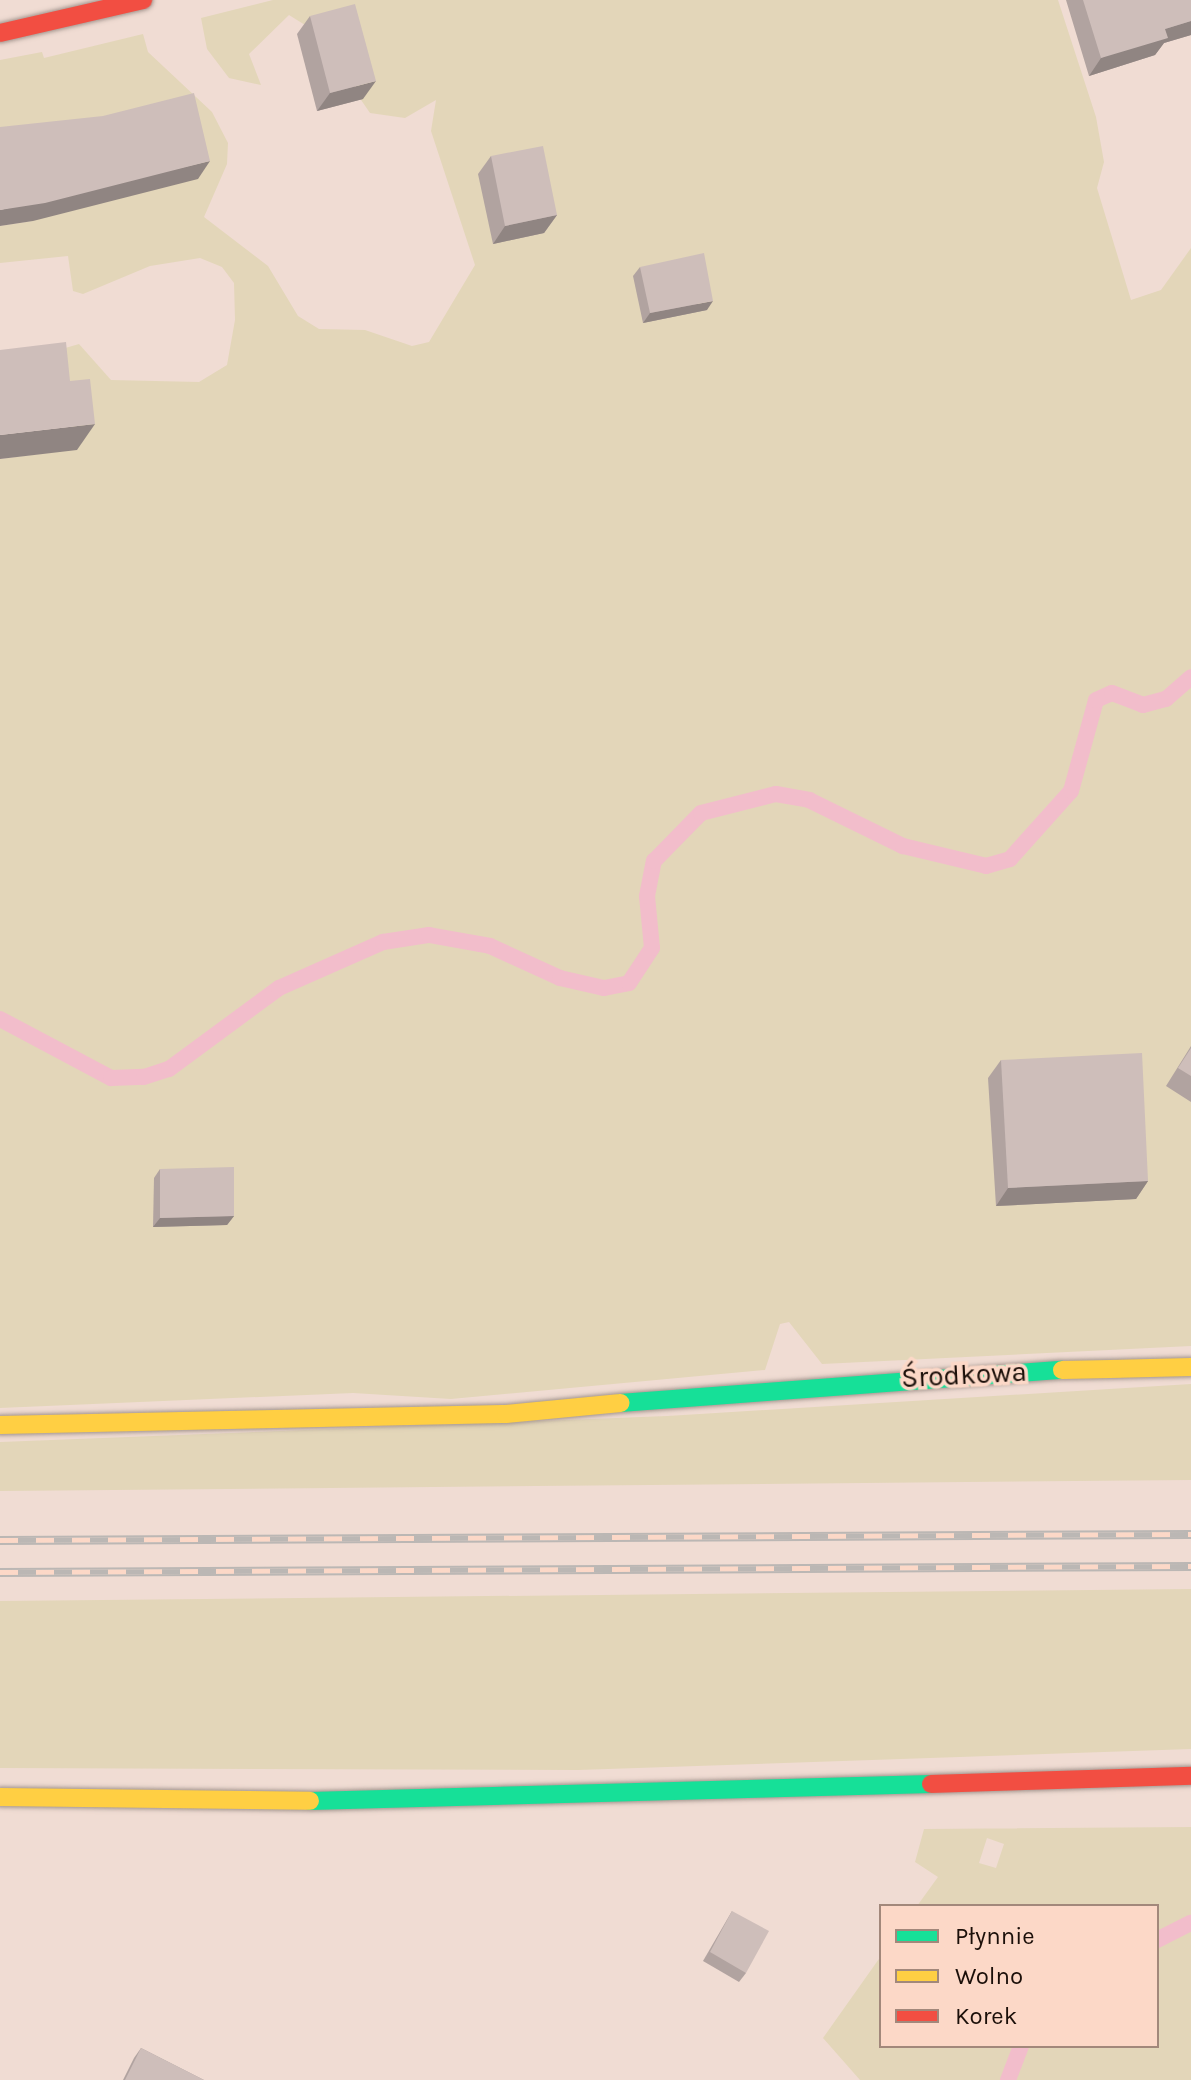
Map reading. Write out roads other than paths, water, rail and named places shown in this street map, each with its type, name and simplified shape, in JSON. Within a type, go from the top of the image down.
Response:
[{"type":"street","points":[[0,33],[143,0]]},
{"type":"street","name":"Środkowa","points":[[0,1425],[506,1414],[951,1373],[1191,1367]]},
{"type":"street","points":[[0,1797],[391,1802],[1191,1776]]},
{"type":"waterway","points":[[0,1019],[111,1078],[144,1077],[169,1069],[279,988],[383,942],[429,935],[490,946],[560,978],[604,988],[629,983],[652,948],[647,896],[654,861],[701,813],[776,794],[809,800],[903,846],[986,866],[1010,859],[1071,791],[1096,700],[1112,693],[1143,705],[1166,699],[1191,677]]},
{"type":"waterway","points":[[1159,1939],[1191,1923]]},
{"type":"waterway","points":[[1008,2080],[1020,2048]]},
{"type":"railway","points":[[0,1540],[1191,1534]]},
{"type":"railway","points":[[0,1572],[1191,1566]]}]
